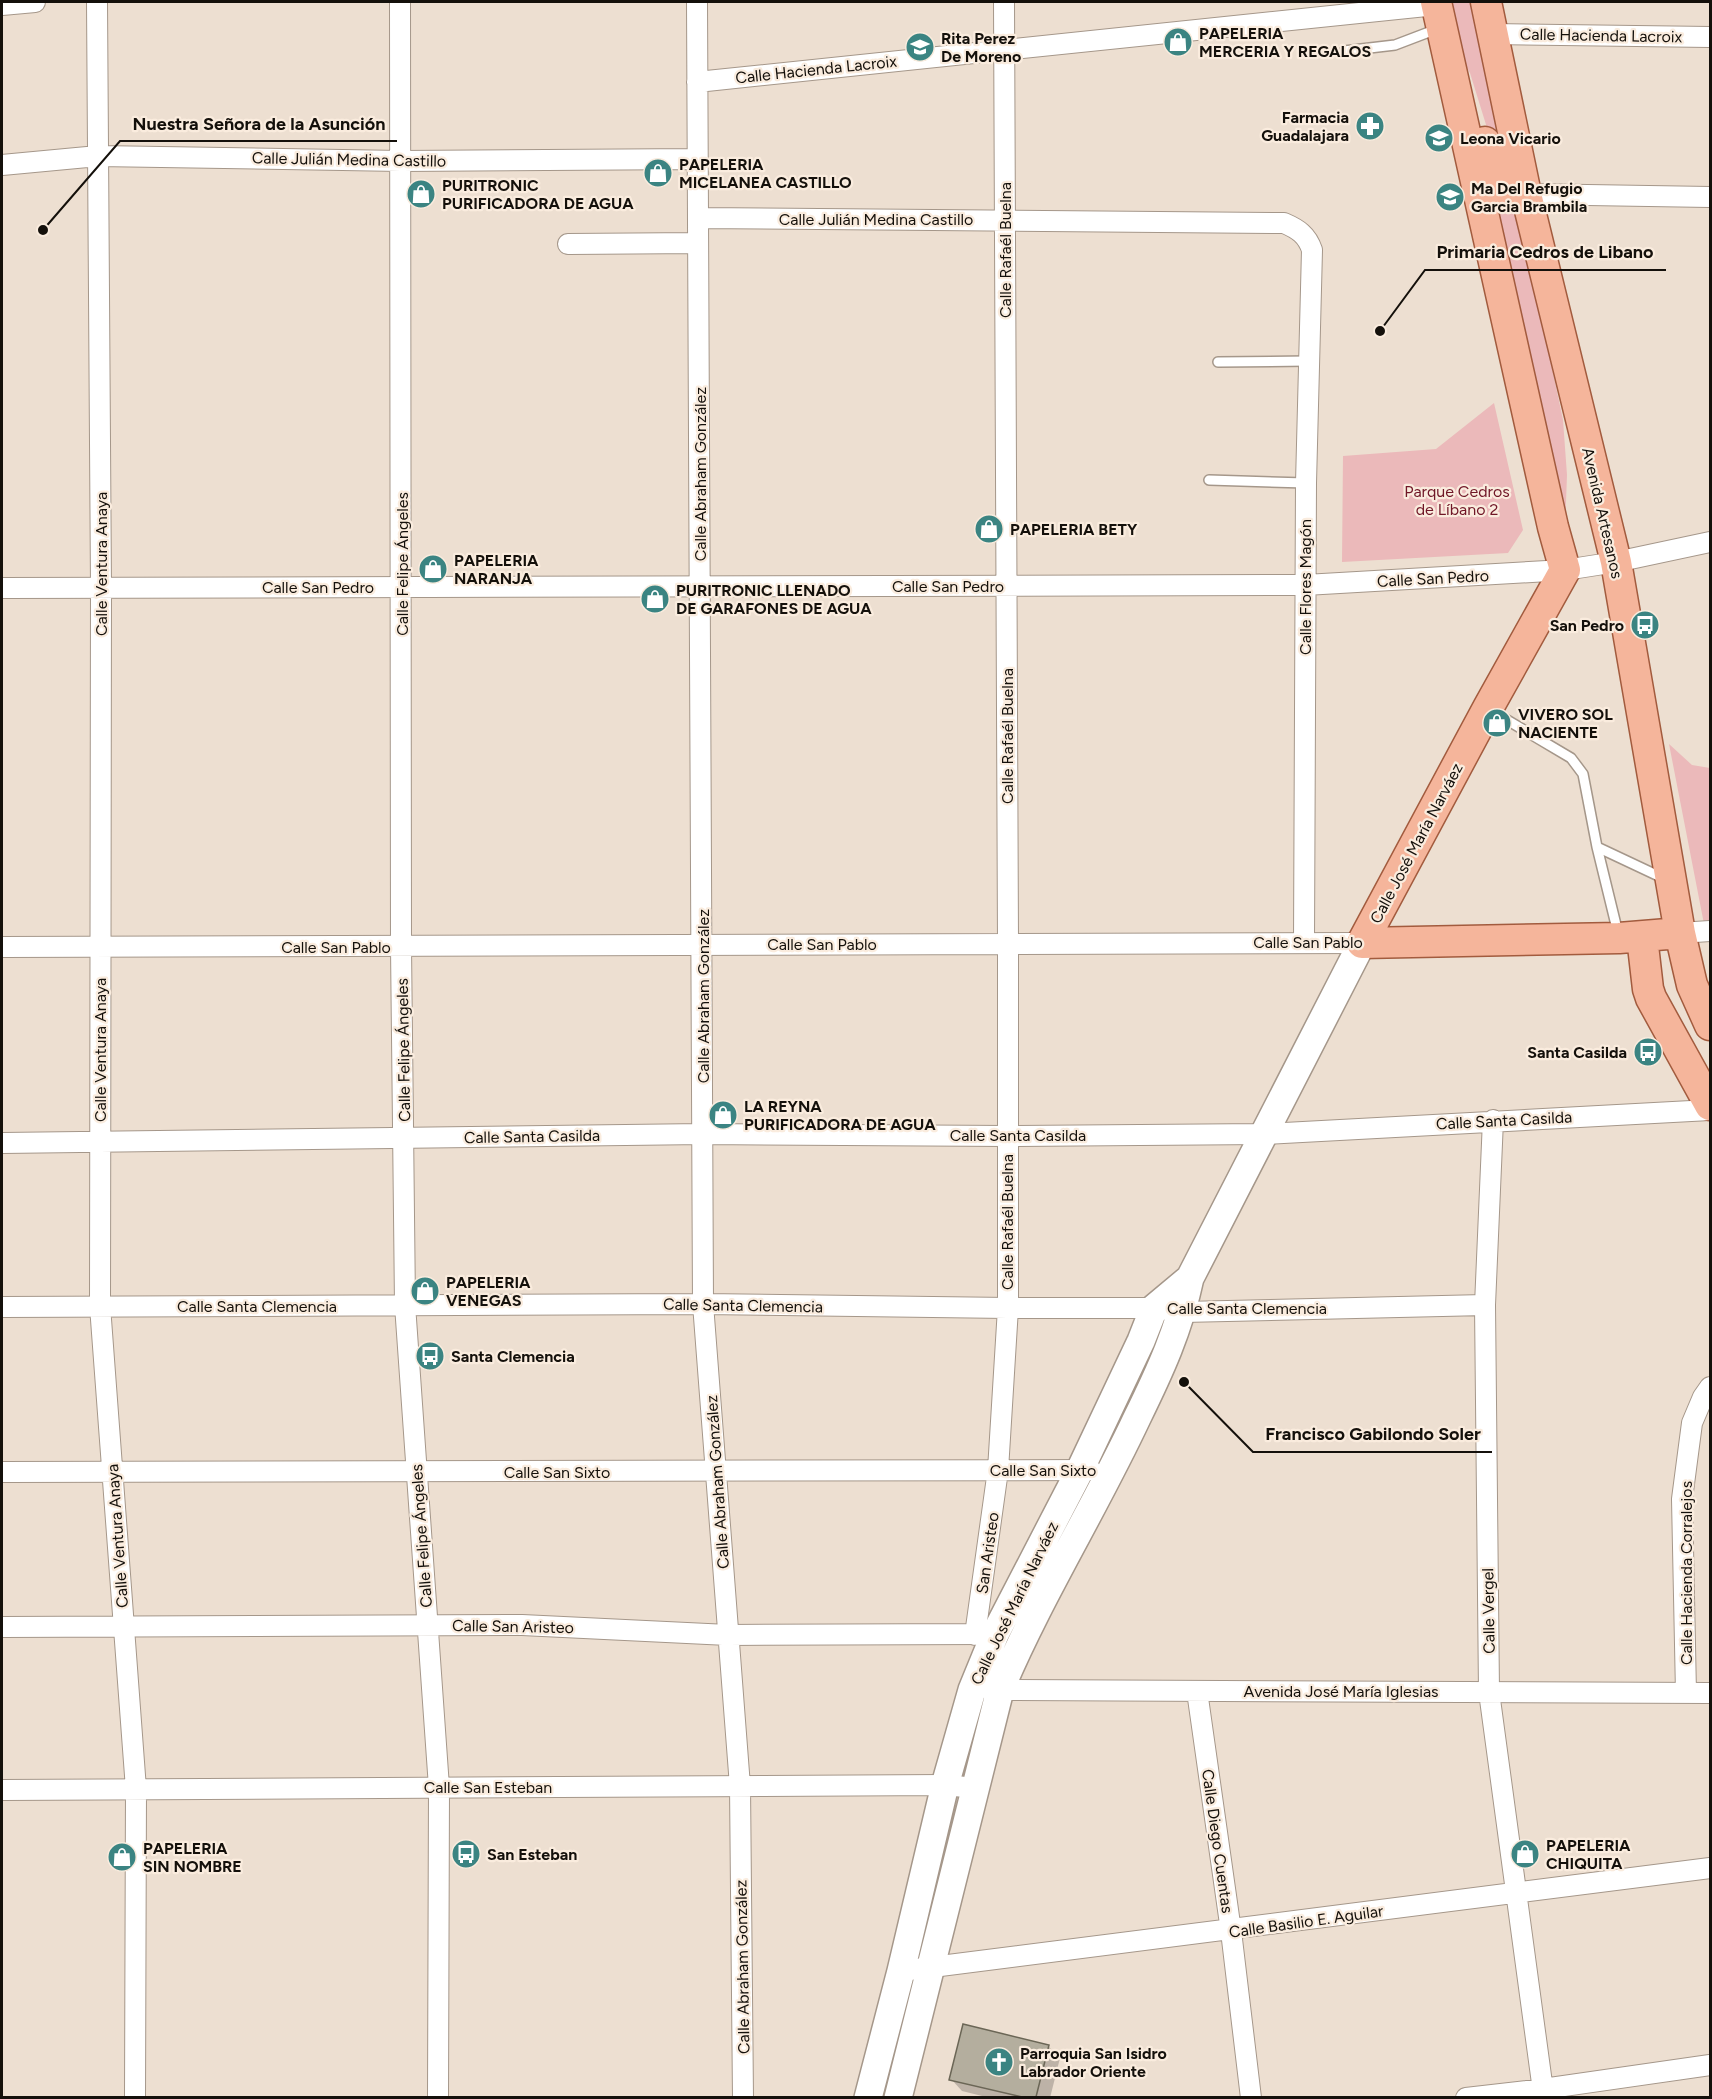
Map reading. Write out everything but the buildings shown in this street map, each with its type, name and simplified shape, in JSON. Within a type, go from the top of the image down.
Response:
[{"type":"main road","name":"Avenida Artesanos","points":[[1485,2],[1526,194],[1616,562],[1680,933],[1692,985],[1710,1025]]},
{"type":"main road","points":[[1439,17],[1469,75],[1496,179],[1502,188],[1526,194]]},
{"type":"main road","points":[[1439,17],[1553,527],[1565,570]]},
{"type":"main road","name":"Calle José María Narváez","points":[[1362,942],[1565,570]]},
{"type":"main road","name":"Calle San Pablo","points":[[1362,942],[1631,937],[1680,933]]},
{"type":"main road","points":[[1631,937],[1651,998],[1710,1105]]},
{"type":"street","points":[[2,5],[35,2]]},
{"type":"street","name":"Calle Ventura Anaya","points":[[98,2],[101,588],[100,1306],[136,1789],[135,2097]]},
{"type":"street","name":"Calle Felipe Ángeles","points":[[400,2],[401,947],[405,1305],[439,1787],[438,2097]]},
{"type":"street","name":"Calle Abraham González","points":[[697,2],[704,1304],[740,1786],[743,2097]]},
{"type":"street","name":"Calle Rafaél Buelna","points":[[998,1470],[1008,1308],[1004,2]]},
{"type":"street","name":"Calle Hacienda Lacroix","points":[[698,82],[1004,50],[1439,17]]},
{"type":"street","name":"Calle Hacienda Lacroix","points":[[1492,34],[1710,37]]},
{"type":"street","name":"Calle Julián Medina Castillo","points":[[2,165],[98,156],[400,160],[698,159]]},
{"type":"street","points":[[1526,194],[1710,197]]},
{"type":"street","name":"Calle Julián Medina Castillo","points":[[698,218],[1284,223],[1303,234]]},
{"type":"street","name":"Calle Flores Magón","points":[[1303,234],[1311,250],[1306,483],[1304,942]]},
{"type":"street","points":[[568,244],[698,243]]},
{"type":"street","name":"Calle San Pedro","points":[[2,588],[1305,585],[1565,570],[1616,562],[1710,542]]},
{"type":"street","points":[[1680,933],[1710,931]]},
{"type":"street","name":"Calle San Pablo","points":[[2,947],[1362,942]]},
{"type":"street","name":"Calle José María Narváez","points":[[898,2097],[1000,1690],[1015,1655],[1113,1470],[1166,1358],[1183,1312],[1190,1278],[1362,942]]},
{"type":"street","name":"Calle Santa Casilda","points":[[2,1143],[703,1134],[1007,1136],[1264,1134],[1710,1110]]},
{"type":"street","name":"Calle Vergel","points":[[1493,1120],[1485,1305],[1489,1692],[1544,2093]]},
{"type":"street","name":"Calle José María Narváez","points":[[868,2097],[985,1634],[1080,1470],[1141,1341],[1154,1308],[1190,1278]]},
{"type":"street","name":"Calle Santa Clemencia","points":[[2,1306],[704,1304],[1154,1308],[1183,1312],[1485,1305]]},
{"type":"street","name":"Calle Hacienda Corralejos","points":[[1686,1693],[1682,1500],[1692,1423],[1710,1387]]},
{"type":"street","name":"San Aristeo","points":[[985,1634],[998,1470]]},
{"type":"street","name":"Calle San Sixto","points":[[2,1472],[1113,1470]]},
{"type":"street","name":"Calle San Aristeo","points":[[2,1627],[522,1625],[728,1635],[985,1634]]},
{"type":"street","points":[[985,1634],[1015,1655]]},
{"type":"street","name":"Avenida José María Iglesias","points":[[972,1690],[1710,1693]]},
{"type":"street","name":"Calle Diego Cuentas","points":[[1197,1691],[1231,1931],[1251,2097]]},
{"type":"street","name":"Calle San Esteban","points":[[2,1790],[945,1785],[975,1788]]},
{"type":"street","name":"Calle Basilio E. Aguilar","points":[[901,1971],[1231,1931],[1710,1868]]},
{"type":"street","points":[[1466,2097],[1544,2093],[1710,2065]]},
{"type":"lane","points":[[1344,51],[1395,45],[1439,17]]},
{"type":"lane","points":[[1218,362],[1308,361]]},
{"type":"lane","points":[[1209,480],[1306,483]]},
{"type":"lane","points":[[1488,708],[1571,758],[1578,765],[1583,774],[1597,847],[1631,937]]},
{"type":"lane","points":[[1597,847],[1670,882]]},
{"type":"green space","points":[[1441,2],[1475,2],[1515,181],[1492,144],[1470,73],[1458,52]]},
{"type":"green space","points":[[1493,185],[1516,203],[1563,420],[1567,475],[1565,529],[1532,408]]},
{"type":"green space","name":"Parque Cedros de Líbano 2","points":[[1494,403],[1523,530],[1508,553],[1342,562],[1343,456],[1436,449]]},
{"type":"green space","points":[[1669,744],[1692,765],[1710,768],[1710,923],[1704,924]]},
{"type":"place","name":"PAPELERIA MERCERIA Y REGALOS","points":[[1178,42]]},
{"type":"place","name":"Rita Perez De Moreno","points":[[920,47]]},
{"type":"place","name":"Farmacia Guadalajara","points":[[1370,126]]},
{"type":"place","name":"Leona Vicario","points":[[1439,138]]},
{"type":"place","name":"PAPELERIA MICELANEA CASTILLO","points":[[658,173]]},
{"type":"place","name":"PURITRONIC PURIFICADORA DE AGUA","points":[[421,194]]},
{"type":"place","name":"Ma Del Refugio Garcia Brambila","points":[[1450,197]]},
{"type":"place","name":"Nuestra Señora de la Asunción","points":[[43,230]]},
{"type":"place","name":"Primaria Cedros de Libano","points":[[1380,331]]},
{"type":"place","name":"PAPELERIA BETY","points":[[989,529]]},
{"type":"place","name":"PAPELERIA NARANJA","points":[[433,569]]},
{"type":"place","name":"PURITRONIC LLENADO DE GARAFONES DE AGUA","points":[[655,599]]},
{"type":"place","name":"San Pedro","points":[[1645,625]]},
{"type":"place","name":"VIVERO SOL NACIENTE","points":[[1497,723]]},
{"type":"place","name":"Santa Casilda","points":[[1648,1052]]},
{"type":"place","name":"LA REYNA PURIFICADORA DE AGUA","points":[[723,1115]]},
{"type":"place","name":"PAPELERIA VENEGAS","points":[[425,1291]]},
{"type":"place","name":"Santa Clemencia","points":[[430,1356]]},
{"type":"place","name":"Francisco Gabilondo Soler","points":[[1184,1382]]},
{"type":"place","name":"San Esteban","points":[[466,1854]]},
{"type":"place","name":"PAPELERIA CHIQUITA","points":[[1525,1854]]},
{"type":"place","name":"PAPELERIA SIN NOMBRE","points":[[122,1857]]},
{"type":"place","name":"Parroquia San Isidro Labrador Oriente","points":[[999,2062]]}]
